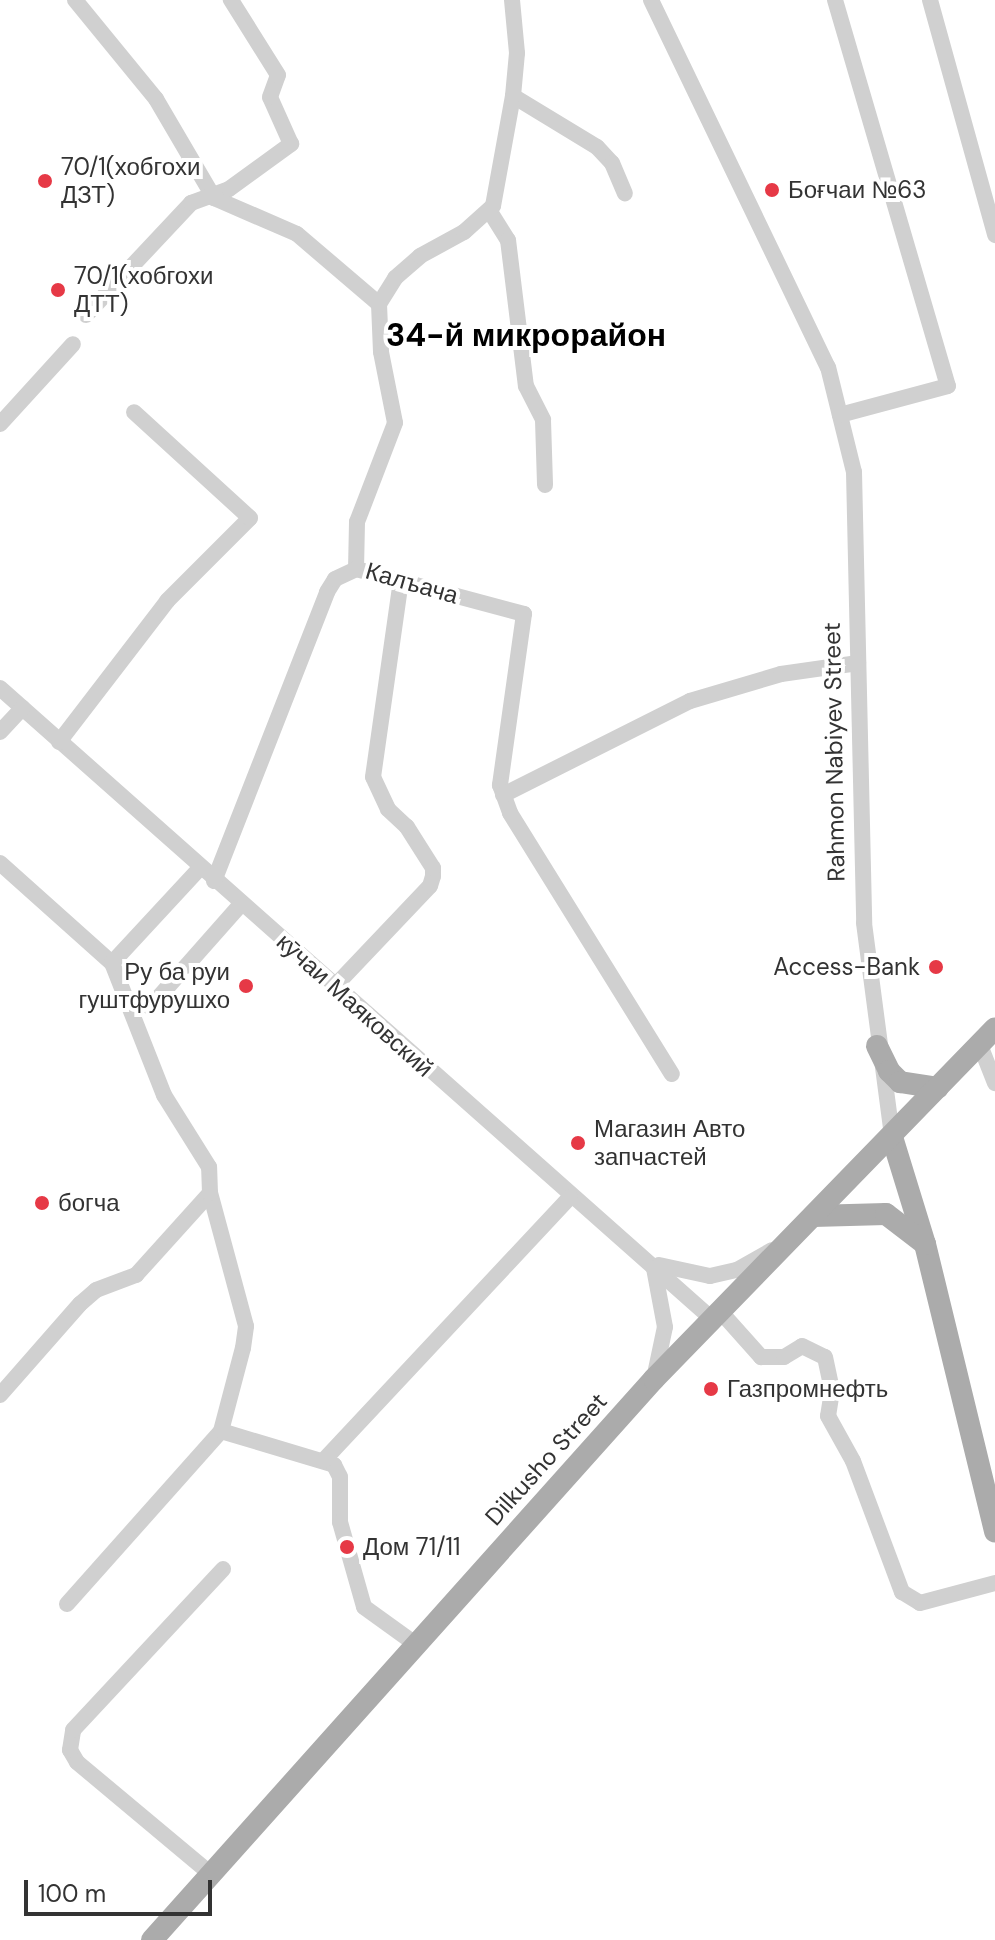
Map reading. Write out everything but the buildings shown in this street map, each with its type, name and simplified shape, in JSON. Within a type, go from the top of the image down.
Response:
[{"type":"main road","name":"Dilkusho Street","points":[[152,1940],[414,1643],[654,1379],[988,1037]]},
{"type":"main road","points":[[877,1046],[900,1082],[938,1088]]},
{"type":"main road","name":"Rahmon Nabiyev Street","points":[[892,1137],[925,1244],[995,1532]]},
{"type":"main road","points":[[813,1216],[886,1214],[925,1244]]},
{"type":"street","points":[[75,0],[156,99],[214,198],[297,234],[379,304],[395,278],[420,256],[464,232],[489,210],[513,96],[517,53],[512,0]]},
{"type":"street","points":[[86,315],[191,203],[214,198],[291,144],[270,97],[278,75],[231,0]]},
{"type":"street","name":"Rahmon Nabiyev Street","points":[[651,0],[828,367],[854,472],[862,880],[877,1046],[892,1137]]},
{"type":"street","points":[[835,0],[948,386],[840,415]]},
{"type":"street","points":[[930,0],[995,235]]},
{"type":"street","points":[[513,96],[597,147],[612,163],[625,193]]},
{"type":"street","points":[[489,210],[508,240],[526,386],[543,420],[545,485]]},
{"type":"street","name":"Калъача","points":[[379,304],[381,352],[395,423],[357,522],[356,569],[524,614],[503,739],[503,795],[510,813],[672,1074]]},
{"type":"street","points":[[0,424],[73,344]]},
{"type":"street","points":[[59,742],[167,601],[250,518],[134,412]]},
{"type":"street","points":[[214,881],[327,592],[335,579],[356,569]]},
{"type":"street","points":[[334,987],[430,886],[433,876],[433,868],[407,827],[388,809],[373,777],[401,581]]},
{"type":"street","points":[[503,795],[690,701],[781,674],[858,663]]},
{"type":"street","name":"кӯчаи Маяковский","points":[[0,688],[570,1197],[716,1315],[761,1357],[784,1357],[802,1346],[825,1357],[832,1391],[828,1416],[853,1461],[902,1592],[920,1603],[995,1583]]},
{"type":"street","points":[[0,732],[22,708]]},
{"type":"street","points":[[0,863],[112,963],[164,1095],[209,1167],[210,1193],[246,1326],[221,1431],[67,1604]]},
{"type":"street","points":[[112,963],[200,868]]},
{"type":"street","points":[[150,1007],[241,904]]},
{"type":"street","points":[[988,1037],[995,1083]]},
{"type":"street","points":[[0,1395],[80,1304],[96,1290],[136,1275],[210,1193]]},
{"type":"street","points":[[324,1460],[570,1197]]},
{"type":"street","points":[[651,1264],[678,1273],[710,1276],[737,1270],[787,1241]]},
{"type":"street","points":[[651,1264],[665,1327],[654,1379]]},
{"type":"street","points":[[221,1431],[334,1465],[340,1477],[340,1522],[364,1607],[414,1643]]},
{"type":"street","points":[[212,1875],[77,1762],[70,1750],[73,1730],[223,1569]]},
{"type":"place","name":"70/1(хобгохи ДЗТ)","points":[[45,181]]},
{"type":"place","name":"Боғчаи №63","points":[[772,190]]},
{"type":"place","name":"70/1(хобгохи ДТТ)","points":[[58,290]]},
{"type":"place","name":"Access-Bank","points":[[936,967]]},
{"type":"place","name":"Ру ба руи гуштфурушхо","points":[[246,986]]},
{"type":"place","name":"Магазин Авто запчастей","points":[[578,1143]]},
{"type":"place","name":"богча","points":[[42,1203]]},
{"type":"place","name":"Газпромнефть","points":[[711,1389]]},
{"type":"place","name":"Дом 71/11","points":[[347,1547]]},
{"type":"district","name":"34-й микрорайон","points":[[526,335]]}]
